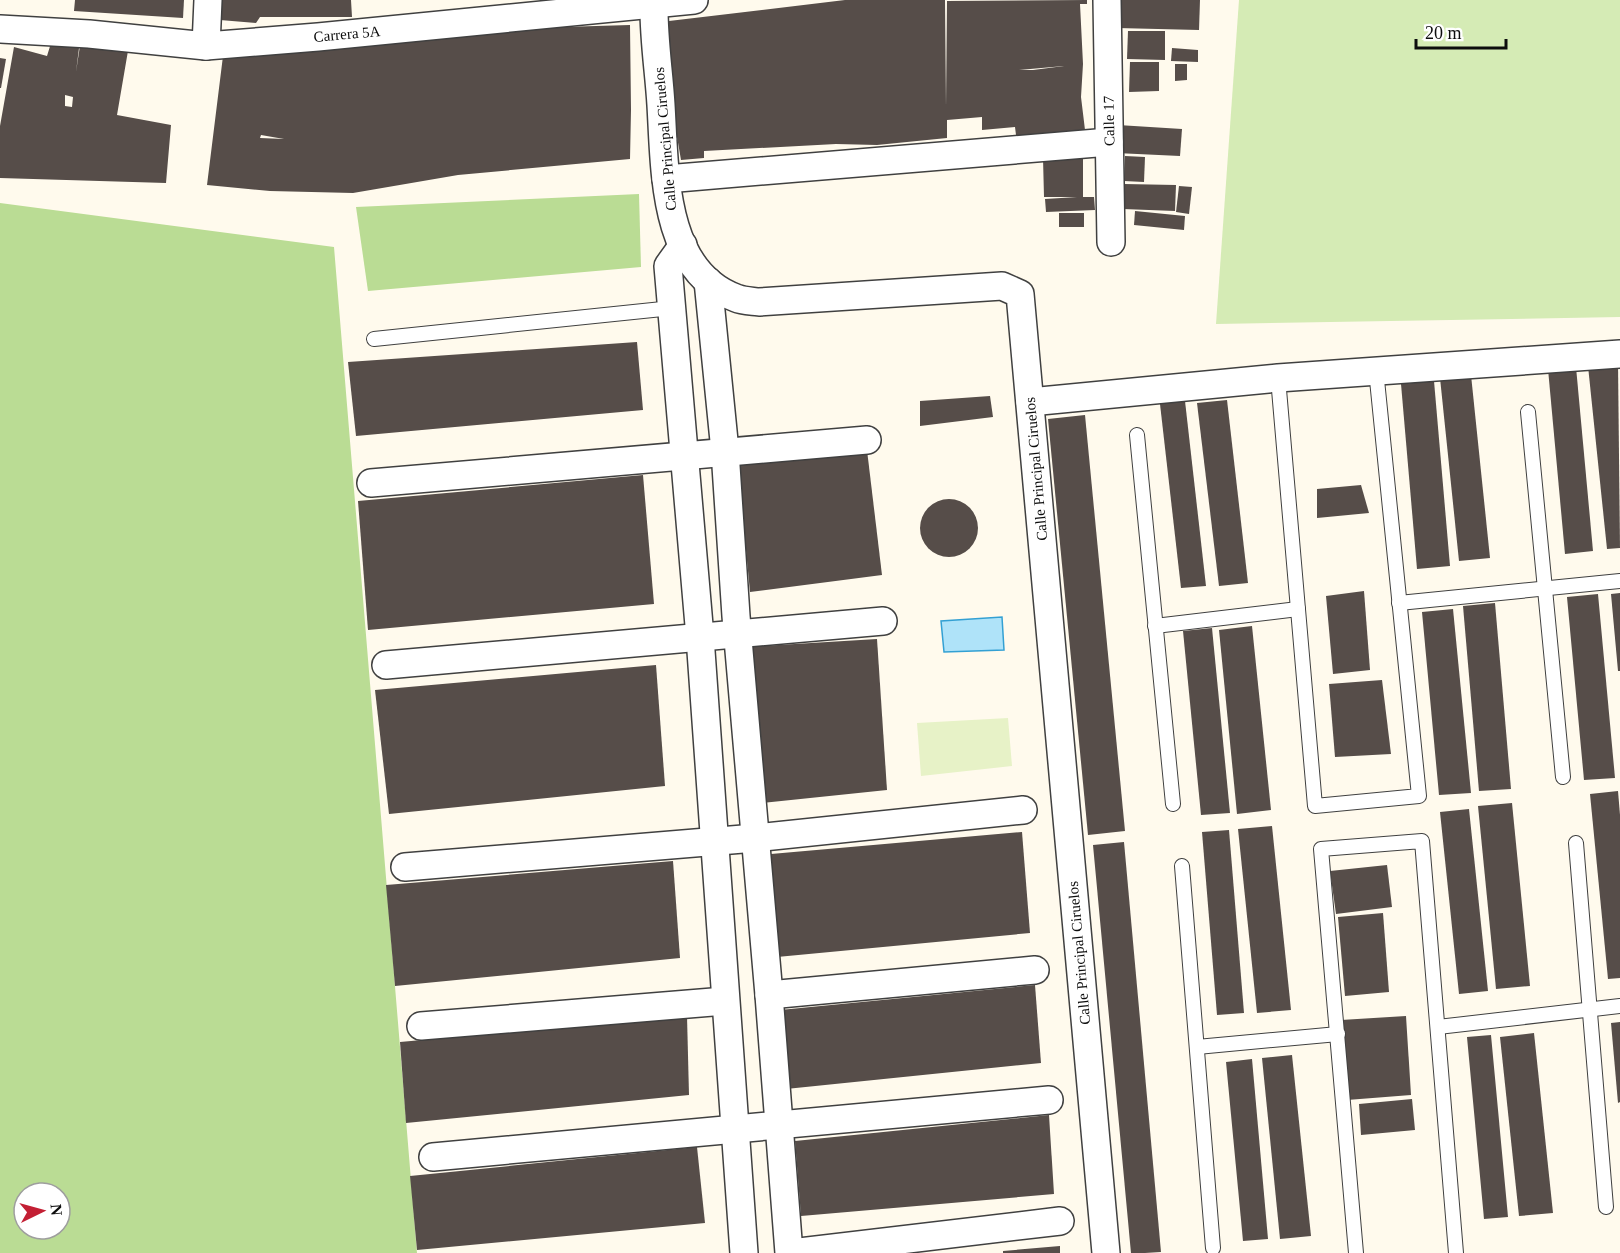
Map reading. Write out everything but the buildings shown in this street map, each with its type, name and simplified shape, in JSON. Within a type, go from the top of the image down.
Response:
[{"type":"street","points":[[206,45],[208,0]]},
{"type":"street","name":"Carrera 5A","points":[[0,29],[89,34],[206,45],[318,37],[654,2],[694,0]]},
{"type":"street","name":"Calle 17","points":[[1107,0],[1111,242]]},
{"type":"street","name":"Calle Principal Ciruelos","points":[[654,2],[670,214],[694,266],[718,289],[738,299],[759,302],[1002,286],[1020,294],[1106,1253]]},
{"type":"street","points":[[666,179],[1109,142]]},
{"type":"street","points":[[683,245],[668,266],[700,637],[744,1253]]},
{"type":"street","points":[[708,281],[725,452],[790,1253],[1060,1221]]},
{"type":"street","points":[[673,315],[712,318]]},
{"type":"street","points":[[1030,402],[1376,370],[1620,354]]},
{"type":"street","points":[[371,483],[867,440]]},
{"type":"street","points":[[386,665],[884,621]]},
{"type":"street","points":[[405,867],[755,838],[1023,810]]},
{"type":"street","points":[[770,995],[1035,970]]},
{"type":"street","points":[[725,1001],[733,983],[746,978],[758,981],[770,995]]},
{"type":"street","points":[[421,1026],[725,1001]]},
{"type":"street","points":[[433,1156],[1050,1100]]},
{"type":"lane","points":[[374,339],[673,315]]},
{"type":"lane","points":[[1278,378],[1315,806],[1419,796],[1376,370]]},
{"type":"lane","points":[[1528,412],[1563,777]]},
{"type":"lane","points":[[1137,435],[1173,804]]},
{"type":"lane","points":[[1400,603],[1620,581]]},
{"type":"lane","points":[[1155,626],[1298,609]]},
{"type":"lane","points":[[1356,1253],[1321,849],[1422,841],[1456,1253]]},
{"type":"lane","points":[[1576,843],[1606,1207]]},
{"type":"lane","points":[[1182,866],[1213,1248]]},
{"type":"lane","points":[[1438,1027],[1620,1006]]},
{"type":"lane","points":[[1197,1047],[1338,1034]]},
{"type":"green space","points":[[1239,0],[1620,0],[1620,317],[1216,324]]},
{"type":"green space","points":[[639,194],[641,267],[368,291],[356,207]]},
{"type":"green space","points":[[0,203],[334,247],[417,1253],[0,1253]]},
{"type":"green space","points":[[1008,718],[1012,766],[921,776],[917,723]]},
{"type":"water","points":[[1002,617],[1004,650],[944,652],[941,621]]}]
